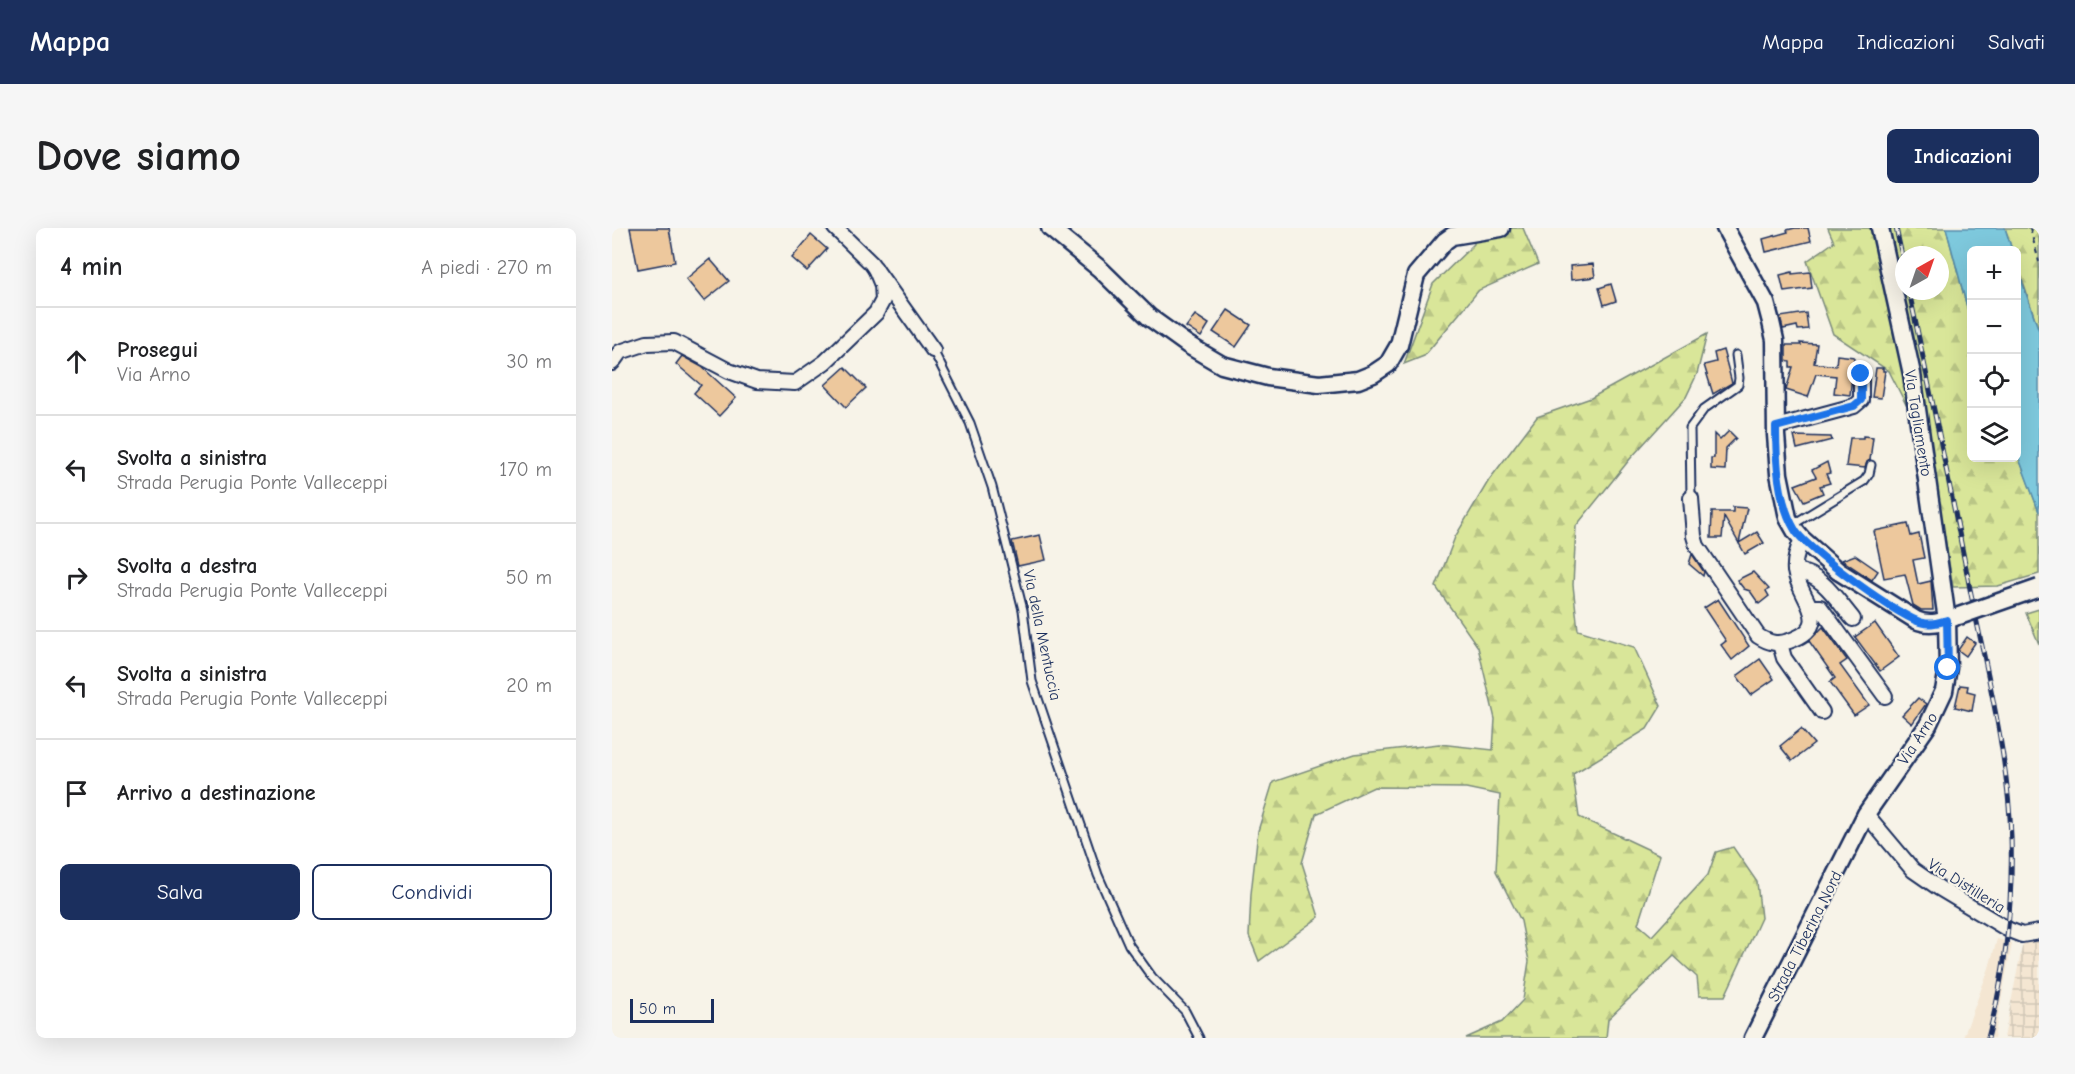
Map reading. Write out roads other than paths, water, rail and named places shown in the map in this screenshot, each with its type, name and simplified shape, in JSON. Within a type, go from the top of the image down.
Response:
[{"type":"street","name":"Via della Mentuccia","points":[[835,228],[875,268],[933,350]]},
{"type":"street","points":[[1050,228],[1100,269],[1149,317],[1222,366],[1268,377],[1318,384],[1358,380],[1388,364],[1399,345],[1416,275],[1444,241],[1452,236],[1501,228]]},
{"type":"street","points":[[1725,228],[1766,303],[1772,322],[1775,340],[1776,427],[1783,496],[1792,525],[1802,539],[1838,571],[1924,624],[1953,618],[2039,588]]},
{"type":"street","name":"Via Tagliamento","points":[[1880,228],[1912,374],[1953,618]]},
{"type":"street","name":"Via della Mentuccia","points":[[612,363],[620,352],[647,343],[674,342],[729,371],[757,381],[795,383],[825,362],[876,313],[883,300],[882,285],[875,268]]},
{"type":"street","points":[[1776,427],[1854,406],[1861,400],[1861,374]]},
{"type":"street","points":[[1691,498],[1697,546],[1758,636],[1767,642],[1780,644],[1794,639],[1808,631],[1813,619],[1811,607],[1795,570],[1798,547],[1802,539]]},
{"type":"street","points":[[1795,570],[1806,572],[1824,583],[1853,619]]},
{"type":"street","points":[[1811,607],[1820,607],[1885,696]]},
{"type":"street","name":"Via Arno","points":[[1856,834],[1866,814],[1928,725],[1944,691],[1953,618]]},
{"type":"street","points":[[1780,644],[1784,658],[1822,712]]},
{"type":"street","name":"Via Distilleria","points":[[1866,814],[1913,870],[1939,888],[2009,930],[2022,935],[2039,932]]},
{"type":"street","name":"Strada Tiberina Nord","points":[[1753,1038],[1856,834]]},
{"type":"lane","name":"Via della Mentuccia","points":[[933,350],[970,423],[992,487],[1023,610],[1032,681],[1098,874],[1129,945],[1152,977],[1185,1011],[1199,1038]]},
{"type":"lane","points":[[1691,498],[1690,428],[1704,409],[1738,385],[1736,355]]},
{"type":"lane","points":[[1792,525],[1864,481],[1871,465]]},
{"type":"water","points":[[1946,228],[2005,228],[2011,246],[1967,246],[1967,307]]},
{"type":"water","points":[[2021,279],[2039,331],[2039,512],[2020,462]]},
{"type":"railway","points":[[1896,228],[1900,246]]},
{"type":"railway","points":[[1911,300],[2006,774],[2011,836],[2009,913],[2004,963],[1988,1038]]}]
